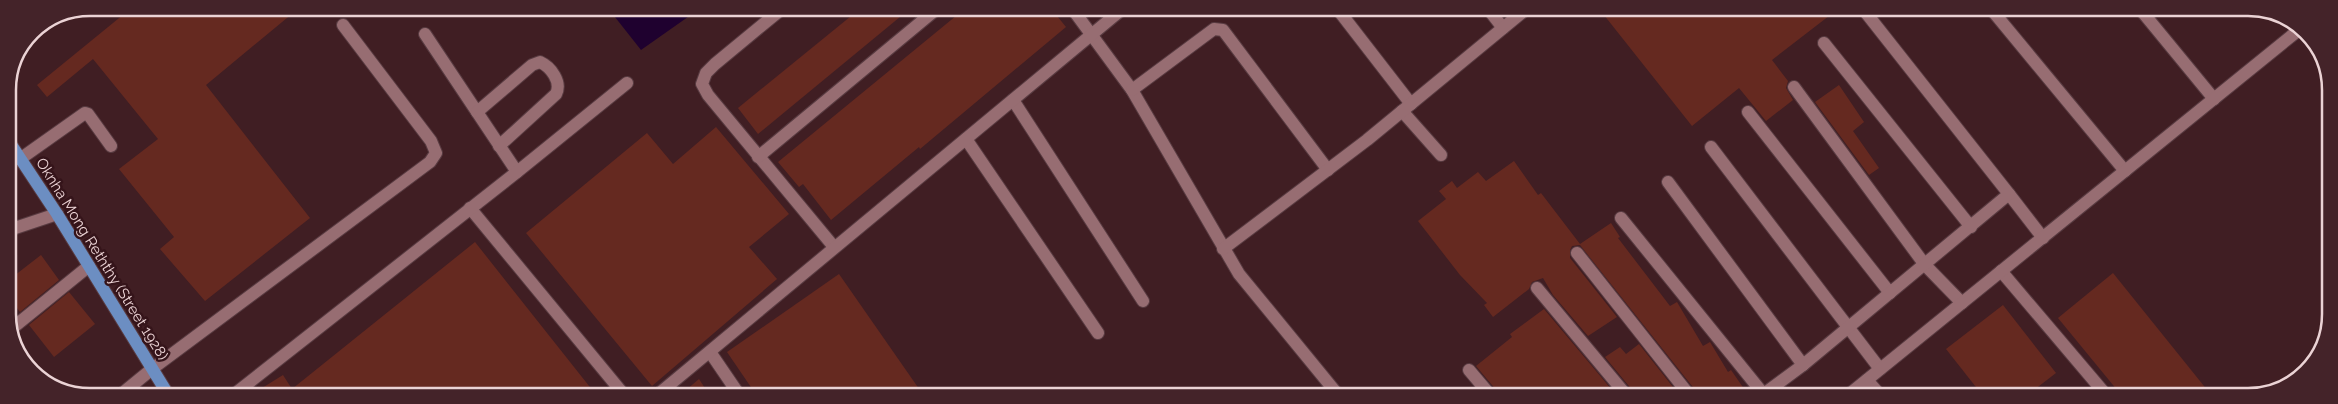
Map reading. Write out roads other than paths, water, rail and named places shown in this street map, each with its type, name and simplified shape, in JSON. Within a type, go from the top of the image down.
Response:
[{"type":"main road","name":"Oknha Mong Reththy (Street 1928)","points":[[16,153],[57,214],[164,388]]},
{"type":"street","points":[[773,16],[715,64],[706,74],[702,84],[708,96],[834,247]]},
{"type":"street","points":[[758,157],[929,16]]},
{"type":"street","points":[[1078,16],[1132,90],[1239,274],[1332,388]]},
{"type":"street","points":[[666,388],[1114,16]]},
{"type":"street","points":[[1342,16],[1441,156]]},
{"type":"street","points":[[1494,16],[1503,28]]},
{"type":"street","points":[[1223,249],[1407,108],[1518,16]]},
{"type":"street","points":[[1869,16],[2043,238]]},
{"type":"street","points":[[1997,16],[2125,171]]},
{"type":"street","points":[[2147,16],[2214,99]]},
{"type":"street","points":[[129,388],[430,162],[436,153],[431,141],[343,25]]},
{"type":"street","points":[[1132,90],[1214,29],[1223,30],[1328,170]]},
{"type":"street","points":[[1858,388],[2294,33]]},
{"type":"street","points":[[425,34],[517,172]]},
{"type":"street","points":[[1824,43],[1971,227]]},
{"type":"street","points":[[477,112],[532,65],[540,62],[545,64],[558,82],[559,88],[556,94],[499,146]]},
{"type":"street","points":[[242,388],[517,172],[626,83]]},
{"type":"street","points":[[1794,87],[1925,265],[1962,303]]},
{"type":"street","points":[[1013,100],[1143,301]]},
{"type":"street","points":[[1748,112],[1890,293]]},
{"type":"street","points":[[20,159],[85,113],[88,114],[111,146]]},
{"type":"street","points":[[966,139],[1098,333]]},
{"type":"street","points":[[1711,147],[1880,370]]},
{"type":"street","points":[[1668,182],[1803,365]]},
{"type":"street","points":[[1774,388],[2009,194]]},
{"type":"street","points":[[470,208],[618,388]]},
{"type":"street","points":[[16,228],[57,214]]},
{"type":"street","points":[[1621,218],[1758,388]]},
{"type":"street","points":[[1577,252],[1684,388]]},
{"type":"street","points":[[17,324],[88,266]]},
{"type":"street","points":[[2001,271],[2100,388]]},
{"type":"street","points":[[1537,288],[1620,388]]},
{"type":"street","points":[[710,352],[735,388]]},
{"type":"street","points":[[1469,370],[1484,388]]},
{"type":"street","points":[[1868,380],[1874,388]]}]
